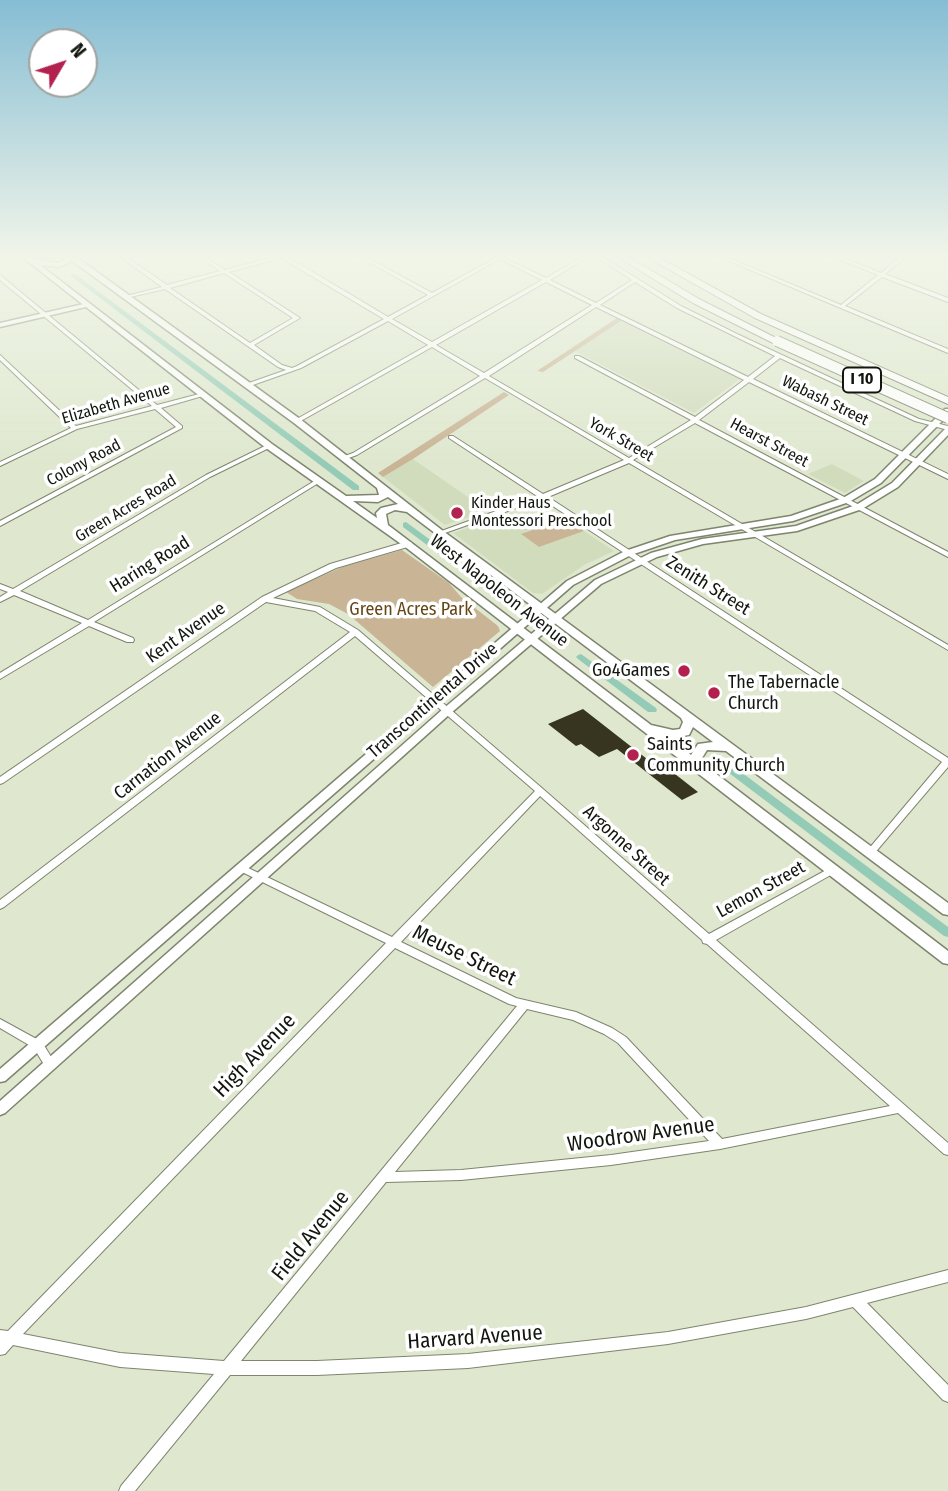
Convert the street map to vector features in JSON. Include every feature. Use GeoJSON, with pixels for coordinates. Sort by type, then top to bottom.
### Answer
{"type":"FeatureCollection","features":[{"type":"Feature","properties":{"kind":"highway","name":"I 10"},"geometry":{"type":"LineString","coordinates":[[745,326],[948,418]]}},
{"type":"Feature","properties":{"kind":"highway","name":"I 10"},"geometry":{"type":"LineString","coordinates":[[778,326],[948,401]]}},
{"type":"Feature","properties":{"kind":"main road","name":"West Napoleon Avenue"},"geometry":{"type":"LineString","coordinates":[[114,326],[269,446],[408,544],[948,959]]}},
{"type":"Feature","properties":{"kind":"main road","name":"West Napoleon Avenue"},"geometry":{"type":"LineString","coordinates":[[167,326],[298,421],[440,533],[948,910]]}},
{"type":"Feature","properties":{"kind":"main road"},"geometry":{"type":"LineString","coordinates":[[341,496],[365,501],[378,499],[384,496],[381,487]]}},
{"type":"Feature","properties":{"kind":"main road"},"geometry":{"type":"LineString","coordinates":[[383,526],[381,513],[384,510],[395,507],[409,509]]}},
{"type":"Feature","properties":{"kind":"main road"},"geometry":{"type":"LineString","coordinates":[[640,722],[662,732],[680,734],[689,729],[686,716]]}},
{"type":"Feature","properties":{"kind":"main road"},"geometry":{"type":"LineString","coordinates":[[701,769],[696,758],[702,747],[711,745],[735,752]]}},
{"type":"Feature","properties":{"kind":"street"},"geometry":{"type":"LineString","coordinates":[[58,326],[157,406]]}},
{"type":"Feature","properties":{"kind":"street"},"geometry":{"type":"LineString","coordinates":[[222,326],[280,366],[293,369]]}},
{"type":"Feature","properties":{"kind":"street"},"geometry":{"type":"LineString","coordinates":[[250,345],[284,326]]}},
{"type":"Feature","properties":{"kind":"street"},"geometry":{"type":"LineString","coordinates":[[248,385],[293,369],[375,326]]}},
{"type":"Feature","properties":{"kind":"street","name":"York Street"},"geometry":{"type":"LineString","coordinates":[[399,326],[948,648]]}},
{"type":"Feature","properties":{"kind":"street"},"geometry":{"type":"LineString","coordinates":[[298,421],[466,326]]}},
{"type":"Feature","properties":{"kind":"street"},"geometry":{"type":"LineString","coordinates":[[344,458],[355,454],[484,376],[563,326]]}},
{"type":"Feature","properties":{"kind":"street","name":"Wabash Street"},"geometry":{"type":"LineString","coordinates":[[637,326],[948,477]]}},
{"type":"Feature","properties":{"kind":"street"},"geometry":{"type":"LineString","coordinates":[[717,326],[917,420],[948,429]]}},
{"type":"Feature","properties":{"kind":"street"},"geometry":{"type":"LineString","coordinates":[[886,326],[948,351]]}},
{"type":"Feature","properties":{"kind":"street"},"geometry":{"type":"LineString","coordinates":[[440,533],[541,497],[628,460],[695,419],[779,356]]}},
{"type":"Feature","properties":{"kind":"street"},"geometry":{"type":"LineString","coordinates":[[0,357],[75,428]]}},
{"type":"Feature","properties":{"kind":"street","name":"Hearst Street"},"geometry":{"type":"LineString","coordinates":[[577,357],[948,555]]}},
{"type":"Feature","properties":{"kind":"street","name":"Elizabeth Avenue"},"geometry":{"type":"LineString","coordinates":[[0,464],[75,428],[203,395]]}},
{"type":"Feature","properties":{"kind":"street","name":"Colony Road"},"geometry":{"type":"LineString","coordinates":[[0,524],[180,427],[157,406]]}},
{"type":"Feature","properties":{"kind":"street","name":"Transcontinental Drive"},"geometry":{"type":"LineString","coordinates":[[0,1077],[570,583],[628,553],[673,538],[802,516],[846,500],[878,481],[948,411]]}},
{"type":"Feature","properties":{"kind":"street","name":"Transcontinental Drive"},"geometry":{"type":"LineString","coordinates":[[0,1109],[447,710],[598,582],[640,561],[702,542],[797,528],[859,508],[895,485],[948,429]]}},
{"type":"Feature","properties":{"kind":"street","name":"Zenith Street"},"geometry":{"type":"LineString","coordinates":[[451,437],[948,761]]}},
{"type":"Feature","properties":{"kind":"street","name":"Green Acres Road"},"geometry":{"type":"LineString","coordinates":[[0,600],[208,476],[269,446]]}},
{"type":"Feature","properties":{"kind":"street","name":"Haring Road"},"geometry":{"type":"LineString","coordinates":[[0,677],[318,481]]}},
{"type":"Feature","properties":{"kind":"street","name":"Kent Avenue"},"geometry":{"type":"LineString","coordinates":[[0,781],[265,599],[334,566],[408,544]]}},
{"type":"Feature","properties":{"kind":"street"},"geometry":{"type":"LineString","coordinates":[[0,586],[130,640]]}},
{"type":"Feature","properties":{"kind":"street","name":"Argonne Street"},"geometry":{"type":"LineString","coordinates":[[265,599],[317,609],[355,632],[948,1150]]}},
{"type":"Feature","properties":{"kind":"street","name":"Carnation Avenue"},"geometry":{"type":"LineString","coordinates":[[0,905],[355,632]]}},
{"type":"Feature","properties":{"kind":"street"},"geometry":{"type":"LineString","coordinates":[[870,853],[948,761]]}},
{"type":"Feature","properties":{"kind":"street","name":"High Avenue"},"geometry":{"type":"LineString","coordinates":[[3,1341],[540,791]]}},
{"type":"Feature","properties":{"kind":"street","name":"Meuse Street"},"geometry":{"type":"LineString","coordinates":[[241,868],[524,1005],[548,1007],[576,1016],[622,1040],[720,1144]]}},
{"type":"Feature","properties":{"kind":"street","name":"Lemon Street"},"geometry":{"type":"LineString","coordinates":[[707,940],[833,870]]}},
{"type":"Feature","properties":{"kind":"street","name":"Field Avenue"},"geometry":{"type":"LineString","coordinates":[[126,1491],[524,1005]]}},
{"type":"Feature","properties":{"kind":"street"},"geometry":{"type":"LineString","coordinates":[[0,1023],[38,1045],[50,1065]]}},
{"type":"Feature","properties":{"kind":"street","name":"Woodrow Avenue"},"geometry":{"type":"LineString","coordinates":[[384,1177],[461,1175],[611,1160],[720,1144],[901,1108]]}},
{"type":"Feature","properties":{"kind":"street","name":"Harvard Avenue"},"geometry":{"type":"LineString","coordinates":[[3,1341],[120,1360],[228,1368],[317,1368],[454,1362],[569,1352],[668,1339],[806,1313],[948,1276]]}},
{"type":"Feature","properties":{"kind":"street"},"geometry":{"type":"LineString","coordinates":[[855,1300],[948,1395]]}},
{"type":"Feature","properties":{"kind":"shaded area"},"geometry":{"type":"Polygon","coordinates":[[[614,326],[630,326],[740,379],[694,413],[575,351],[614,326]]]}},
{"type":"Feature","properties":{"kind":"shaded area"},"geometry":{"type":"Polygon","coordinates":[[[413,459],[488,511],[445,525],[383,477],[413,459]]]}},
{"type":"Feature","properties":{"kind":"shaded area"},"geometry":{"type":"Polygon","coordinates":[[[832,464],[864,481],[845,493],[808,474],[832,464]]]}},
{"type":"Feature","properties":{"kind":"shaded area"},"geometry":{"type":"Polygon","coordinates":[[[512,513],[536,529],[522,535],[539,547],[584,531],[614,551],[584,565],[542,594],[533,593],[453,533],[512,513]]]}},
{"type":"Feature","properties":{"kind":"green space"},"geometry":{"type":"Polygon","coordinates":[[[606,326],[614,326],[543,372],[537,371],[606,326]]]}},
{"type":"Feature","properties":{"kind":"green space"},"geometry":{"type":"Polygon","coordinates":[[[504,392],[509,395],[413,459],[383,477],[378,473],[504,392]]]}},
{"type":"Feature","properties":{"kind":"green space"},"geometry":{"type":"Polygon","coordinates":[[[565,519],[584,531],[539,547],[521,534],[565,519]]]}},
{"type":"Feature","properties":{"kind":"green space","name":"Green Acres Park"},"geometry":{"type":"Polygon","coordinates":[[[402,550],[449,583],[461,597],[498,626],[500,631],[433,687],[348,614],[329,604],[297,599],[286,592],[342,567],[402,550]]]}},
{"type":"Feature","properties":{"kind":"building","name":"Saints Community Church"},"geometry":{"type":"Polygon","coordinates":[[[583,709],[647,759],[652,756],[698,792],[682,800],[617,749],[599,757],[581,744],[576,746],[548,724],[583,709]]]}},
{"type":"Feature","properties":{"kind":"waterway"},"geometry":{"type":"LineString","coordinates":[[140,326],[356,488]]}},
{"type":"Feature","properties":{"kind":"waterway"},"geometry":{"type":"LineString","coordinates":[[406,525],[490,588]]}},
{"type":"Feature","properties":{"kind":"waterway"},"geometry":{"type":"LineString","coordinates":[[581,657],[652,710]]}},
{"type":"Feature","properties":{"kind":"waterway"},"geometry":{"type":"LineString","coordinates":[[733,771],[948,933]]}},
{"type":"Feature","properties":{"kind":"place","name":"Kinder Haus Montessori Preschool"},"geometry":{"type":"Point","coordinates":[457,513]}},
{"type":"Feature","properties":{"kind":"place","name":"Go4Games"},"geometry":{"type":"Point","coordinates":[684,671]}},
{"type":"Feature","properties":{"kind":"place","name":"The Tabernacle Church"},"geometry":{"type":"Point","coordinates":[714,693]}},
{"type":"Feature","properties":{"kind":"place","name":"Saints Community Church"},"geometry":{"type":"Point","coordinates":[633,755]}}]}
